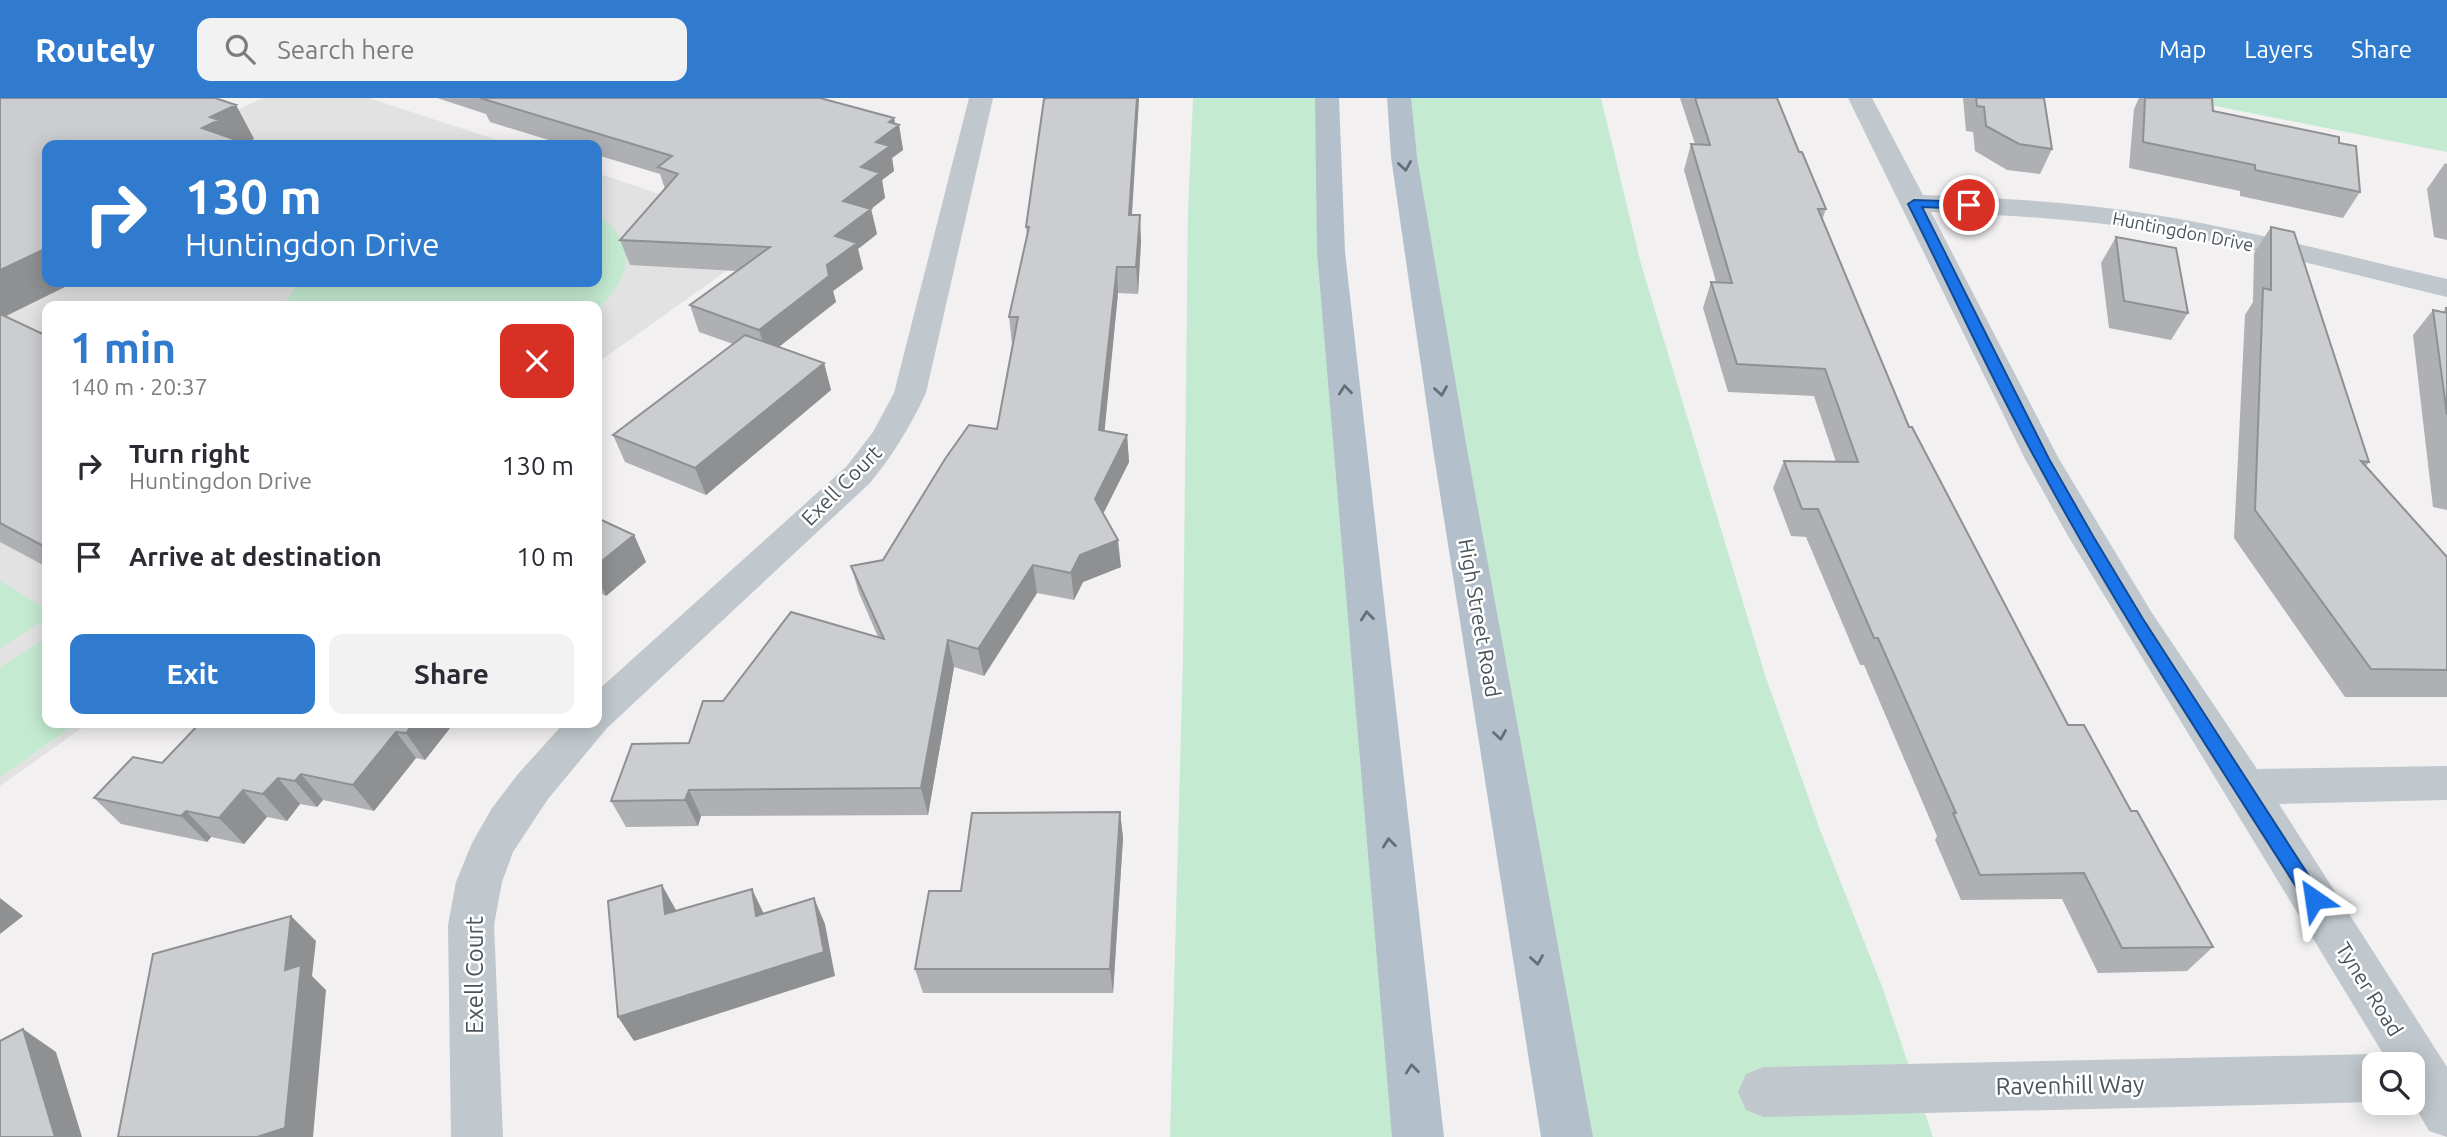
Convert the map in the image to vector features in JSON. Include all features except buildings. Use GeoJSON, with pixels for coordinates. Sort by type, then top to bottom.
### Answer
{"type":"FeatureCollection","features":[{"type":"Feature","properties":{"kind":"main road"},"geometry":{"type":"LineString","coordinates":[[1327,98],[1331,252],[1418,1137]]}},
{"type":"Feature","properties":{"kind":"main road","name":"High Street Road"},"geometry":{"type":"LineString","coordinates":[[1399,98],[1404,157],[1450,449],[1567,1137]]}},
{"type":"Feature","properties":{"kind":"street","name":"Exell Court"},"geometry":{"type":"LineString","coordinates":[[602,710],[858,475],[880,449],[896,424],[910,393],[981,98]]}},
{"type":"Feature","properties":{"kind":"street","name":"Tyner Road"},"geometry":{"type":"LineString","coordinates":[[1860,98],[2042,459],[2138,623],[2245,787],[2428,1089]]}},
{"type":"Feature","properties":{"kind":"street","name":"Huntingdon Drive"},"geometry":{"type":"LineString","coordinates":[[1914,204],[2022,208],[2130,220],[2211,234],[2447,288]]}},
{"type":"Feature","properties":{"kind":"street","name":"Exell Court"},"geometry":{"type":"LineString","coordinates":[[477,1137],[471,925],[475,892],[489,855],[513,816],[585,728]]}},
{"type":"Feature","properties":{"kind":"street"},"geometry":{"type":"LineString","coordinates":[[2245,787],[2447,783]]}},
{"type":"Feature","properties":{"kind":"street","name":"Ravenhill Way"},"geometry":{"type":"LineString","coordinates":[[1764,1092],[2362,1078]]}},
{"type":"Feature","properties":{"kind":"shaded area"},"geometry":{"type":"Polygon","coordinates":[[[263,98],[369,98],[497,140],[171,140],[263,98]]]}},
{"type":"Feature","properties":{"kind":"shaded area"},"geometry":{"type":"Polygon","coordinates":[[[602,175],[778,234],[602,359],[602,301],[42,301],[42,728],[82,728],[0,786],[0,219],[42,275],[42,287],[602,287],[602,175]]]}},
{"type":"Feature","properties":{"kind":"green space"},"geometry":{"type":"Polygon","coordinates":[[[1193,98],[1327,98],[1418,1137],[1170,1137],[1183,656],[1188,210],[1193,98]]]}},
{"type":"Feature","properties":{"kind":"green space"},"geometry":{"type":"Polygon","coordinates":[[[1399,98],[1601,98],[1641,264],[1765,675],[1820,830],[1883,989],[1933,1137],[1567,1137],[1399,98]]]}},
{"type":"Feature","properties":{"kind":"green space"},"geometry":{"type":"Polygon","coordinates":[[[2175,98],[2447,98],[2447,152],[2175,98]]]}},
{"type":"Feature","properties":{"kind":"green space"},"geometry":{"type":"Polygon","coordinates":[[[602,219],[620,237],[625,249],[623,274],[602,305],[602,301],[287,301],[295,287],[602,287],[602,219]]]}},
{"type":"Feature","properties":{"kind":"green space"},"geometry":{"type":"Polygon","coordinates":[[[0,581],[42,606],[42,621],[0,648],[0,581]]]}},
{"type":"Feature","properties":{"kind":"green space"},"geometry":{"type":"Polygon","coordinates":[[[42,640],[42,728],[70,728],[0,777],[0,668],[42,640]]]}},
{"type":"Feature","properties":{"kind":"route"},"geometry":{"type":"LineString","coordinates":[[1969,205],[1914,204],[2042,459],[2086,536],[2138,623],[2314,899]]}}]}
